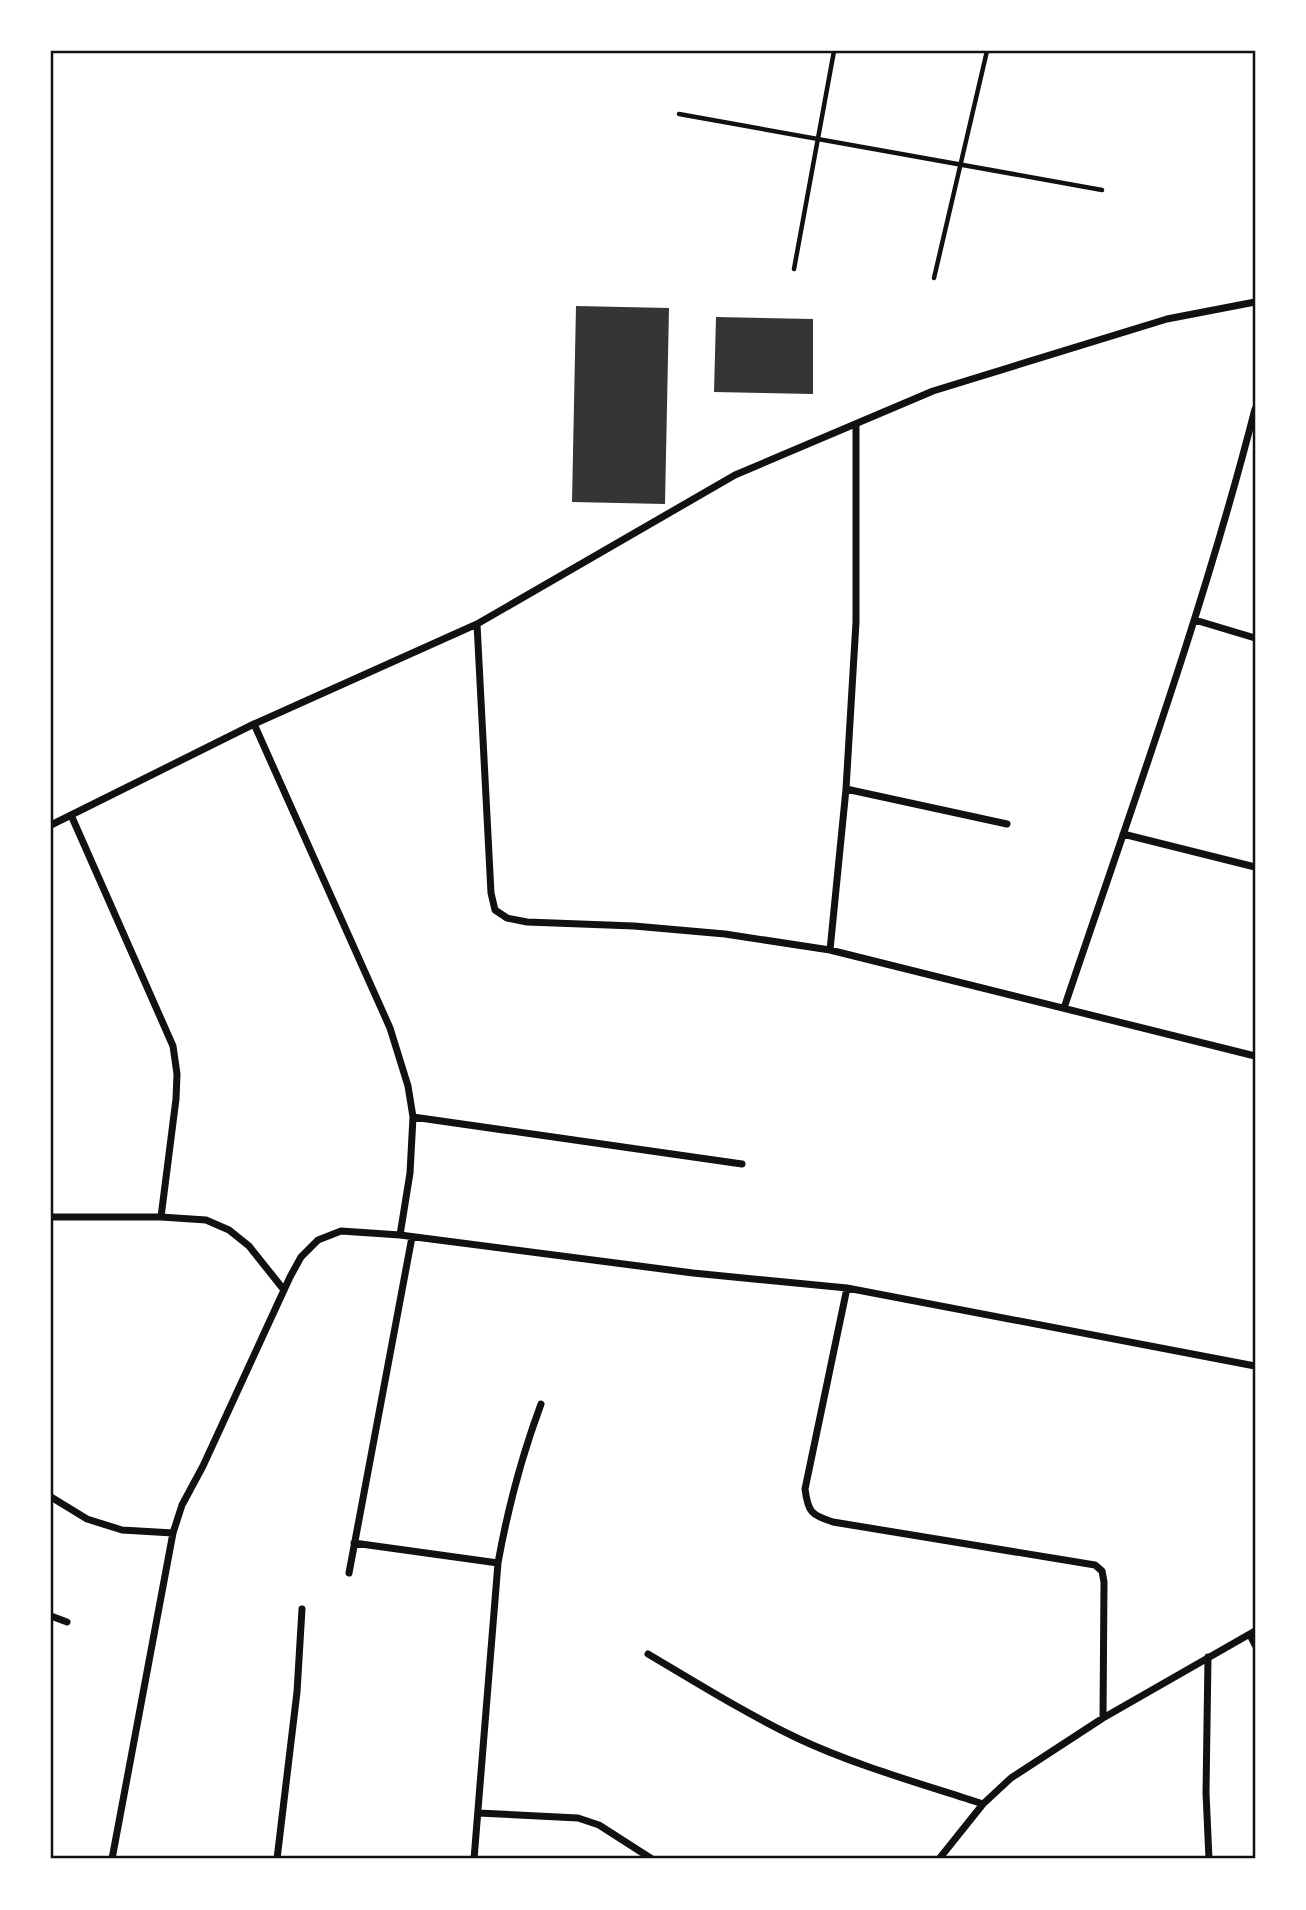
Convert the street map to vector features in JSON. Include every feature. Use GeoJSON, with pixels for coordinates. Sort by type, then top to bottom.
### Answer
{"type":"FeatureCollection","features":[{"type":"Feature","properties":{"kind":"street"},"geometry":{"type":"LineString","coordinates":[[51,825],[254,724],[477,624],[735,475],[933,391],[1167,319],[1255,302]]}},
{"type":"Feature","properties":{"kind":"street"},"geometry":{"type":"LineString","coordinates":[[1064,1008],[1195,620],[1234,491],[1255,409]]}},
{"type":"Feature","properties":{"kind":"street"},"geometry":{"type":"LineString","coordinates":[[830,950],[846,789],[856,622],[856,424]]}},
{"type":"Feature","properties":{"kind":"street"},"geometry":{"type":"LineString","coordinates":[[1195,620],[1255,638]]}},
{"type":"Feature","properties":{"kind":"street"},"geometry":{"type":"LineString","coordinates":[[477,624],[491,893],[495,910],[507,918],[527,922],[634,926],[725,934],[830,950],[1255,1056]]}},
{"type":"Feature","properties":{"kind":"street"},"geometry":{"type":"LineString","coordinates":[[254,724],[390,1028],[408,1086],[413,1117],[410,1173],[400,1236]]}},
{"type":"Feature","properties":{"kind":"street"},"geometry":{"type":"LineString","coordinates":[[846,789],[1007,824]]}},
{"type":"Feature","properties":{"kind":"street"},"geometry":{"type":"LineString","coordinates":[[71,815],[173,1046],[177,1074],[176,1099],[161,1217]]}},
{"type":"Feature","properties":{"kind":"street"},"geometry":{"type":"LineString","coordinates":[[1123,834],[1255,867]]}},
{"type":"Feature","properties":{"kind":"street"},"geometry":{"type":"LineString","coordinates":[[413,1117],[742,1164]]}},
{"type":"Feature","properties":{"kind":"street"},"geometry":{"type":"LineString","coordinates":[[51,1217],[161,1217],[206,1220],[229,1230],[249,1246],[284,1290]]}},
{"type":"Feature","properties":{"kind":"street"},"geometry":{"type":"LineString","coordinates":[[112,1859],[173,1533],[182,1505],[203,1466],[284,1290],[301,1257],[318,1240],[341,1231],[412,1237],[693,1273],[846,1288],[1255,1366]]}},
{"type":"Feature","properties":{"kind":"street"},"geometry":{"type":"LineString","coordinates":[[349,1573],[412,1237]]}},
{"type":"Feature","properties":{"kind":"street"},"geometry":{"type":"LineString","coordinates":[[846,1288],[805,1489],[807,1504],[816,1517],[833,1522],[1095,1565],[1102,1570],[1103,1718]]}},
{"type":"Feature","properties":{"kind":"street"},"geometry":{"type":"LineString","coordinates":[[474,1859],[498,1563],[506,1517],[519,1468],[541,1404]]}},
{"type":"Feature","properties":{"kind":"street"},"geometry":{"type":"LineString","coordinates":[[51,1497],[87,1519],[122,1530],[173,1533]]}},
{"type":"Feature","properties":{"kind":"street"},"geometry":{"type":"LineString","coordinates":[[355,1542],[498,1563]]}},
{"type":"Feature","properties":{"kind":"street"},"geometry":{"type":"LineString","coordinates":[[277,1859],[297,1692],[302,1609]]}},
{"type":"Feature","properties":{"kind":"street"},"geometry":{"type":"LineString","coordinates":[[51,1616],[67,1622]]}},
{"type":"Feature","properties":{"kind":"street"},"geometry":{"type":"LineString","coordinates":[[939,1859],[983,1804],[1011,1779],[1103,1718],[1253,1633],[1255,1645]]}},
{"type":"Feature","properties":{"kind":"street"},"geometry":{"type":"LineString","coordinates":[[648,1654],[743,1710],[799,1739],[983,1804]]}},
{"type":"Feature","properties":{"kind":"street"},"geometry":{"type":"LineString","coordinates":[[1208,1657],[1206,1793],[1209,1859]]}},
{"type":"Feature","properties":{"kind":"street"},"geometry":{"type":"LineString","coordinates":[[478,1814],[578,1818],[599,1825],[652,1859]]}},
{"type":"Feature","properties":{"kind":"path"},"geometry":{"type":"LineString","coordinates":[[794,269],[834,51]]}},
{"type":"Feature","properties":{"kind":"path"},"geometry":{"type":"LineString","coordinates":[[934,278],[987,51]]}},
{"type":"Feature","properties":{"kind":"path"},"geometry":{"type":"LineString","coordinates":[[679,114],[1102,190]]}},
{"type":"Feature","properties":{"kind":"building"},"geometry":{"type":"Polygon","coordinates":[[[576,306],[669,308],[665,504],[572,502],[576,306]]]}},
{"type":"Feature","properties":{"kind":"building"},"geometry":{"type":"Polygon","coordinates":[[[716,317],[813,319],[813,394],[714,392],[716,317]]]}}]}
